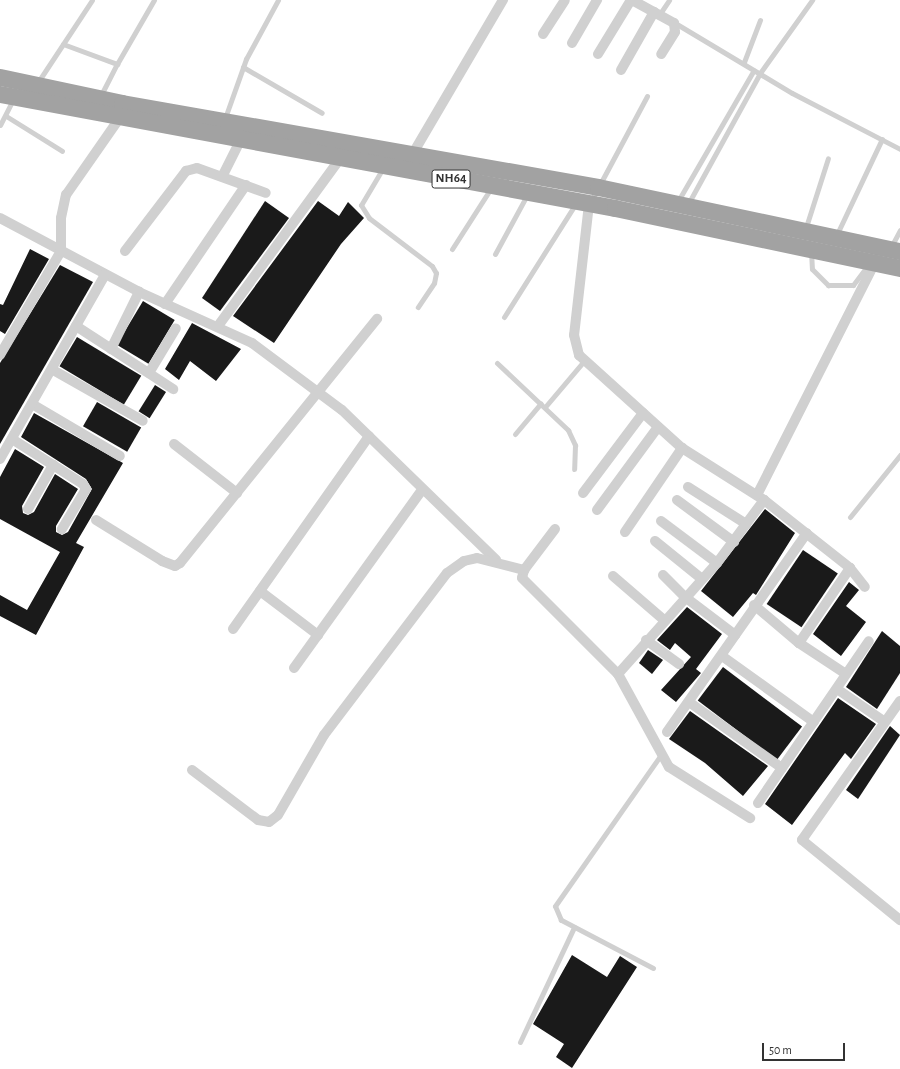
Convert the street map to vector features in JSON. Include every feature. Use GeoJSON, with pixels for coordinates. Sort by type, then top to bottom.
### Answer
{"type":"FeatureCollection","features":[{"type":"Feature","properties":{"kind":"highway","name":"NH64"},"geometry":{"type":"LineString","coordinates":[[0,78],[99,98],[592,187],[835,238],[883,254],[900,268]]}},
{"type":"Feature","properties":{"kind":"highway","name":"NH64"},"geometry":{"type":"LineString","coordinates":[[7,96],[119,119],[220,136],[583,203],[811,250],[883,254]]}},
{"type":"Feature","properties":{"kind":"street"},"geometry":{"type":"LineString","coordinates":[[412,155],[503,0]]}},
{"type":"Feature","properties":{"kind":"street"},"geometry":{"type":"LineString","coordinates":[[544,34],[565,0]]}},
{"type":"Feature","properties":{"kind":"street"},"geometry":{"type":"LineString","coordinates":[[572,43],[598,0]]}},
{"type":"Feature","properties":{"kind":"street"},"geometry":{"type":"LineString","coordinates":[[598,54],[632,0],[674,23],[674,32],[661,54]]}},
{"type":"Feature","properties":{"kind":"street"},"geometry":{"type":"LineString","coordinates":[[621,70],[657,13]]}},
{"type":"Feature","properties":{"kind":"street"},"geometry":{"type":"LineString","coordinates":[[0,355],[61,251],[61,218],[66,196],[119,119]]}},
{"type":"Feature","properties":{"kind":"street"},"geometry":{"type":"LineString","coordinates":[[223,175],[241,140]]}},
{"type":"Feature","properties":{"kind":"street"},"geometry":{"type":"LineString","coordinates":[[218,326],[340,159]]}},
{"type":"Feature","properties":{"kind":"street"},"geometry":{"type":"LineString","coordinates":[[125,252],[180,174],[197,168],[223,175],[266,193]]}},
{"type":"Feature","properties":{"kind":"street"},"geometry":{"type":"LineString","coordinates":[[165,304],[246,185]]}},
{"type":"Feature","properties":{"kind":"street"},"geometry":{"type":"LineString","coordinates":[[583,203],[574,335],[576,346],[584,361],[682,448],[761,497],[850,568],[865,587]]}},
{"type":"Feature","properties":{"kind":"street"},"geometry":{"type":"LineString","coordinates":[[0,218],[139,292],[218,326],[252,343],[320,390],[369,436],[422,491],[496,560]]}},
{"type":"Feature","properties":{"kind":"street"},"geometry":{"type":"LineString","coordinates":[[618,674],[646,640],[717,563],[746,524],[883,254]]}},
{"type":"Feature","properties":{"kind":"street"},"geometry":{"type":"LineString","coordinates":[[0,459],[53,370],[105,275]]}},
{"type":"Feature","properties":{"kind":"street"},"geometry":{"type":"LineString","coordinates":[[111,349],[139,292]]}},
{"type":"Feature","properties":{"kind":"street"},"geometry":{"type":"LineString","coordinates":[[96,520],[175,566],[237,493],[377,319]]}},
{"type":"Feature","properties":{"kind":"street"},"geometry":{"type":"LineString","coordinates":[[76,326],[173,389]]}},
{"type":"Feature","properties":{"kind":"street"},"geometry":{"type":"LineString","coordinates":[[149,373],[176,328]]}},
{"type":"Feature","properties":{"kind":"street"},"geometry":{"type":"LineString","coordinates":[[53,370],[143,421]]}},
{"type":"Feature","properties":{"kind":"street"},"geometry":{"type":"LineString","coordinates":[[32,404],[120,456]]}},
{"type":"Feature","properties":{"kind":"street"},"geometry":{"type":"LineString","coordinates":[[583,493],[643,413]]}},
{"type":"Feature","properties":{"kind":"street"},"geometry":{"type":"LineString","coordinates":[[597,510],[658,427]]}},
{"type":"Feature","properties":{"kind":"street"},"geometry":{"type":"LineString","coordinates":[[233,629],[369,436]]}},
{"type":"Feature","properties":{"kind":"street"},"geometry":{"type":"LineString","coordinates":[[12,439],[53,465],[86,489],[62,529]]}},
{"type":"Feature","properties":{"kind":"street"},"geometry":{"type":"LineString","coordinates":[[174,444],[237,493]]}},
{"type":"Feature","properties":{"kind":"street"},"geometry":{"type":"LineString","coordinates":[[625,532],[682,448]]}},
{"type":"Feature","properties":{"kind":"street"},"geometry":{"type":"LineString","coordinates":[[28,509],[53,465]]}},
{"type":"Feature","properties":{"kind":"street"},"geometry":{"type":"LineString","coordinates":[[688,487],[746,524]]}},
{"type":"Feature","properties":{"kind":"street"},"geometry":{"type":"LineString","coordinates":[[294,668],[422,491]]}},
{"type":"Feature","properties":{"kind":"street"},"geometry":{"type":"LineString","coordinates":[[677,500],[734,542]]}},
{"type":"Feature","properties":{"kind":"street"},"geometry":{"type":"LineString","coordinates":[[661,521],[717,563]]}},
{"type":"Feature","properties":{"kind":"street"},"geometry":{"type":"LineString","coordinates":[[555,529],[524,570],[522,578],[527,585],[618,674],[660,756],[673,770],[750,818]]}},
{"type":"Feature","properties":{"kind":"street"},"geometry":{"type":"LineString","coordinates":[[667,732],[722,656],[754,605],[808,533]]}},
{"type":"Feature","properties":{"kind":"street"},"geometry":{"type":"LineString","coordinates":[[655,541],[702,579]]}},
{"type":"Feature","properties":{"kind":"street"},"geometry":{"type":"LineString","coordinates":[[192,770],[258,820],[270,822],[278,815],[324,736],[447,573],[477,558],[496,560],[524,570]]}},
{"type":"Feature","properties":{"kind":"street"},"geometry":{"type":"LineString","coordinates":[[799,643],[850,568]]}},
{"type":"Feature","properties":{"kind":"street"},"geometry":{"type":"LineString","coordinates":[[663,575],[685,597],[735,635]]}},
{"type":"Feature","properties":{"kind":"street"},"geometry":{"type":"LineString","coordinates":[[613,576],[664,620]]}},
{"type":"Feature","properties":{"kind":"street"},"geometry":{"type":"LineString","coordinates":[[260,591],[318,635]]}},
{"type":"Feature","properties":{"kind":"street"},"geometry":{"type":"LineString","coordinates":[[754,605],[799,643],[846,674]]}},
{"type":"Feature","properties":{"kind":"street"},"geometry":{"type":"LineString","coordinates":[[646,640],[679,664]]}},
{"type":"Feature","properties":{"kind":"street"},"geometry":{"type":"LineString","coordinates":[[758,803],[869,641]]}},
{"type":"Feature","properties":{"kind":"street"},"geometry":{"type":"LineString","coordinates":[[722,656],[814,722]]}},
{"type":"Feature","properties":{"kind":"street"},"geometry":{"type":"LineString","coordinates":[[837,689],[885,722]]}},
{"type":"Feature","properties":{"kind":"street"},"geometry":{"type":"LineString","coordinates":[[689,702],[782,768]]}},
{"type":"Feature","properties":{"kind":"street"},"geometry":{"type":"LineString","coordinates":[[898,707],[885,722],[802,840],[899,915]]}},
{"type":"Feature","properties":{"kind":"lane"},"geometry":{"type":"LineString","coordinates":[[36,85],[92,0]]}},
{"type":"Feature","properties":{"kind":"lane"},"geometry":{"type":"LineString","coordinates":[[99,98],[154,0]]}},
{"type":"Feature","properties":{"kind":"lane"},"geometry":{"type":"LineString","coordinates":[[220,136],[224,120],[243,67],[278,0]]}},
{"type":"Feature","properties":{"kind":"lane"},"geometry":{"type":"LineString","coordinates":[[657,13],[669,0]]}},
{"type":"Feature","properties":{"kind":"lane"},"geometry":{"type":"LineString","coordinates":[[681,206],[760,74],[812,0]]}},
{"type":"Feature","properties":{"kind":"lane"},"geometry":{"type":"LineString","coordinates":[[744,62],[760,20]]}},
{"type":"Feature","properties":{"kind":"lane"},"geometry":{"type":"LineString","coordinates":[[674,23],[744,62],[760,74],[900,149]]}},
{"type":"Feature","properties":{"kind":"lane"},"geometry":{"type":"LineString","coordinates":[[63,44],[117,64]]}},
{"type":"Feature","properties":{"kind":"lane"},"geometry":{"type":"LineString","coordinates":[[243,67],[322,113]]}},
{"type":"Feature","properties":{"kind":"lane"},"geometry":{"type":"LineString","coordinates":[[681,206],[754,70]]}},
{"type":"Feature","properties":{"kind":"lane"},"geometry":{"type":"LineString","coordinates":[[0,125],[6,116],[7,96]]}},
{"type":"Feature","properties":{"kind":"lane"},"geometry":{"type":"LineString","coordinates":[[504,317],[583,203],[647,96]]}},
{"type":"Feature","properties":{"kind":"lane"},"geometry":{"type":"LineString","coordinates":[[6,116],[62,151]]}},
{"type":"Feature","properties":{"kind":"lane"},"geometry":{"type":"LineString","coordinates":[[835,238],[882,139]]}},
{"type":"Feature","properties":{"kind":"lane"},"geometry":{"type":"LineString","coordinates":[[804,232],[828,158]]}},
{"type":"Feature","properties":{"kind":"lane"},"geometry":{"type":"LineString","coordinates":[[384,167],[361,206],[369,218],[432,266],[436,273],[434,283],[418,307]]}},
{"type":"Feature","properties":{"kind":"lane"},"geometry":{"type":"LineString","coordinates":[[452,249],[492,186]]}},
{"type":"Feature","properties":{"kind":"lane"},"geometry":{"type":"LineString","coordinates":[[583,203],[592,187]]}},
{"type":"Feature","properties":{"kind":"lane"},"geometry":{"type":"LineString","coordinates":[[495,254],[529,193]]}},
{"type":"Feature","properties":{"kind":"lane"},"geometry":{"type":"LineString","coordinates":[[811,250],[812,269],[828,285],[853,285],[883,254],[900,230]]}},
{"type":"Feature","properties":{"kind":"lane"},"geometry":{"type":"LineString","coordinates":[[545,407],[584,361]]}},
{"type":"Feature","properties":{"kind":"lane"},"geometry":{"type":"LineString","coordinates":[[497,363],[541,403],[574,438],[574,469]]}},
{"type":"Feature","properties":{"kind":"lane"},"geometry":{"type":"LineString","coordinates":[[515,434],[541,403]]}},
{"type":"Feature","properties":{"kind":"lane"},"geometry":{"type":"LineString","coordinates":[[850,517],[900,455]]}},
{"type":"Feature","properties":{"kind":"lane"},"geometry":{"type":"LineString","coordinates":[[653,968],[561,920],[555,906],[660,756]]}},
{"type":"Feature","properties":{"kind":"lane"},"geometry":{"type":"LineString","coordinates":[[520,1042],[574,927]]}},
{"type":"Feature","properties":{"kind":"building"},"geometry":{"type":"Polygon","coordinates":[[[265,201],[289,218],[220,311],[202,298],[265,201]]]}},
{"type":"Feature","properties":{"kind":"building"},"geometry":{"type":"Polygon","coordinates":[[[318,201],[339,216],[348,202],[364,218],[341,244],[274,343],[233,316],[318,201]]]}},
{"type":"Feature","properties":{"kind":"building"},"geometry":{"type":"Polygon","coordinates":[[[30,249],[49,259],[5,334],[0,331],[0,304],[3,305],[30,249]]]}},
{"type":"Feature","properties":{"kind":"building"},"geometry":{"type":"Polygon","coordinates":[[[60,265],[93,282],[0,444],[0,363],[60,265]]]}},
{"type":"Feature","properties":{"kind":"building"},"geometry":{"type":"Polygon","coordinates":[[[143,301],[175,320],[148,364],[117,345],[143,301]]]}},
{"type":"Feature","properties":{"kind":"building"},"geometry":{"type":"Polygon","coordinates":[[[192,323],[241,349],[216,381],[190,361],[179,380],[165,369],[192,323]]]}},
{"type":"Feature","properties":{"kind":"building"},"geometry":{"type":"Polygon","coordinates":[[[77,337],[141,376],[124,405],[59,366],[77,337]]]}},
{"type":"Feature","properties":{"kind":"building"},"geometry":{"type":"Polygon","coordinates":[[[155,385],[166,392],[150,418],[139,411],[155,385]]]}},
{"type":"Feature","properties":{"kind":"building"},"geometry":{"type":"Polygon","coordinates":[[[97,402],[141,428],[127,452],[83,426],[97,402]]]}},
{"type":"Feature","properties":{"kind":"building"},"geometry":{"type":"Polygon","coordinates":[[[34,413],[123,463],[76,543],[84,547],[36,635],[0,616],[0,595],[27,610],[60,552],[0,519],[0,477],[15,449],[44,467],[22,506],[23,513],[28,515],[34,512],[55,474],[78,489],[56,526],[56,532],[62,535],[68,532],[92,489],[86,479],[21,437],[34,413]]]}},
{"type":"Feature","properties":{"kind":"building"},"geometry":{"type":"Polygon","coordinates":[[[765,509],[795,533],[756,595],[753,593],[733,617],[701,591],[765,509]]]}},
{"type":"Feature","properties":{"kind":"building"},"geometry":{"type":"Polygon","coordinates":[[[803,550],[838,573],[801,627],[767,604],[803,550]]]}},
{"type":"Feature","properties":{"kind":"building"},"geometry":{"type":"Polygon","coordinates":[[[849,582],[859,590],[846,606],[866,622],[841,656],[813,634],[849,582]]]}},
{"type":"Feature","properties":{"kind":"building"},"geometry":{"type":"Polygon","coordinates":[[[687,607],[722,634],[696,669],[701,673],[676,702],[661,690],[691,657],[675,643],[670,650],[657,640],[687,607]]]}},
{"type":"Feature","properties":{"kind":"building"},"geometry":{"type":"Polygon","coordinates":[[[882,631],[900,646],[900,673],[877,709],[846,687],[882,631]]]}},
{"type":"Feature","properties":{"kind":"building"},"geometry":{"type":"Polygon","coordinates":[[[648,650],[663,660],[652,674],[639,663],[648,650]]]}},
{"type":"Feature","properties":{"kind":"building"},"geometry":{"type":"Polygon","coordinates":[[[723,667],[802,727],[777,760],[698,701],[723,667]]]}},
{"type":"Feature","properties":{"kind":"building"},"geometry":{"type":"Polygon","coordinates":[[[838,698],[876,724],[851,759],[845,753],[792,825],[765,804],[838,698]]]}},
{"type":"Feature","properties":{"kind":"building"},"geometry":{"type":"Polygon","coordinates":[[[690,711],[768,766],[743,796],[705,763],[669,739],[690,711]]]}},
{"type":"Feature","properties":{"kind":"building"},"geometry":{"type":"Polygon","coordinates":[[[890,726],[900,735],[858,799],[846,790],[890,726]]]}},
{"type":"Feature","properties":{"kind":"building"},"geometry":{"type":"Polygon","coordinates":[[[572,955],[607,977],[620,956],[637,967],[572,1068],[556,1057],[564,1044],[533,1024],[572,955]]]}}]}
